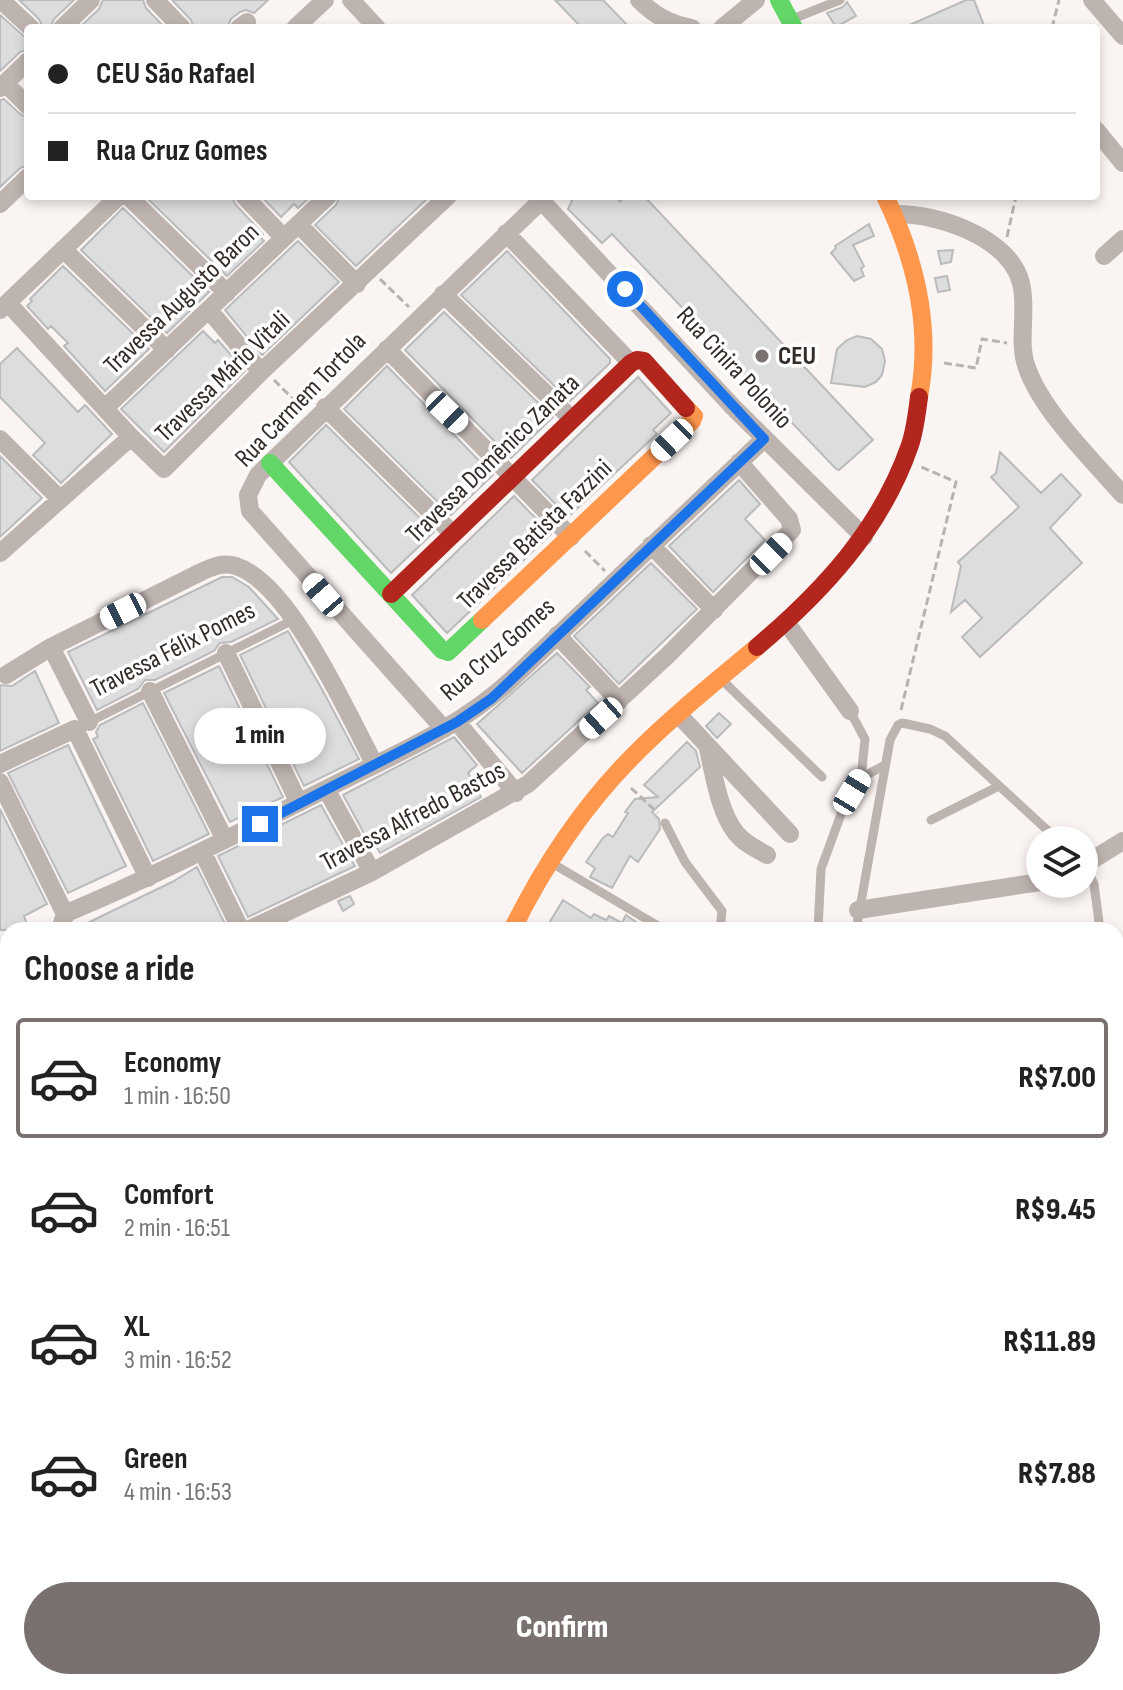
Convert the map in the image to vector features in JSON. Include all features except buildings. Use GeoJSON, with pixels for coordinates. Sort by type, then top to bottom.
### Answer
{"type":"FeatureCollection","features":[{"type":"Feature","properties":{"kind":"main road"},"geometry":{"type":"LineString","coordinates":[[516,922],[550,862],[583,813],[679,715],[786,622],[837,572],[890,499],[907,461],[921,406],[924,359],[919,294],[909,251],[887,200]]}},
{"type":"Feature","properties":{"kind":"main road","name":"Travessa Batista Fazzini"},"geometry":{"type":"LineString","coordinates":[[391,594],[445,651],[452,650],[571,537],[694,417],[644,361],[631,363]]}},
{"type":"Feature","properties":{"kind":"main road","name":"Travessa Domênico Zanata"},"geometry":{"type":"LineString","coordinates":[[391,594],[631,363]]}},
{"type":"Feature","properties":{"kind":"main road"},"geometry":{"type":"LineString","coordinates":[[270,463],[391,594]]}},
{"type":"Feature","properties":{"kind":"street"},"geometry":{"type":"LineString","coordinates":[[1,0],[27,24]]}},
{"type":"Feature","properties":{"kind":"street"},"geometry":{"type":"LineString","coordinates":[[67,24],[91,0]]}},
{"type":"Feature","properties":{"kind":"street"},"geometry":{"type":"LineString","coordinates":[[155,0],[178,24]]}},
{"type":"Feature","properties":{"kind":"street"},"geometry":{"type":"LineString","coordinates":[[307,24],[325,0]]}},
{"type":"Feature","properties":{"kind":"street"},"geometry":{"type":"LineString","coordinates":[[351,0],[373,24]]}},
{"type":"Feature","properties":{"kind":"street"},"geometry":{"type":"LineString","coordinates":[[639,0],[659,17],[680,24]]}},
{"type":"Feature","properties":{"kind":"street"},"geometry":{"type":"LineString","coordinates":[[727,24],[756,0]]}},
{"type":"Feature","properties":{"kind":"street"},"geometry":{"type":"LineString","coordinates":[[1092,0],[1123,36]]}},
{"type":"Feature","properties":{"kind":"street"},"geometry":{"type":"LineString","coordinates":[[24,65],[2,85],[24,103]]}},
{"type":"Feature","properties":{"kind":"street"},"geometry":{"type":"LineString","coordinates":[[1100,135],[1123,163]]}},
{"type":"Feature","properties":{"kind":"street"},"geometry":{"type":"LineString","coordinates":[[0,204],[24,181]]}},
{"type":"Feature","properties":{"kind":"street"},"geometry":{"type":"LineString","coordinates":[[4,306],[115,200]]}},
{"type":"Feature","properties":{"kind":"street"},"geometry":{"type":"LineString","coordinates":[[132,200],[227,293]]}},
{"type":"Feature","properties":{"kind":"street"},"geometry":{"type":"LineString","coordinates":[[248,200],[284,238]]}},
{"type":"Feature","properties":{"kind":"street","name":"Travessa Augusto Baron"},"geometry":{"type":"LineString","coordinates":[[106,407],[324,200]]}},
{"type":"Feature","properties":{"kind":"street","name":"Travessa Mário Vitali"},"geometry":{"type":"LineString","coordinates":[[4,306],[106,407],[161,467],[167,468],[261,372],[372,271],[444,200]]}},
{"type":"Feature","properties":{"kind":"street","name":"Rua Carmem Tortola"},"geometry":{"type":"LineString","coordinates":[[516,793],[250,511],[248,495],[258,475],[319,413],[539,200]]}},
{"type":"Feature","properties":{"kind":"street","name":"Rua Cinira Polonio"},"geometry":{"type":"LineString","coordinates":[[543,200],[764,439],[864,537]]}},
{"type":"Feature","properties":{"kind":"street"},"geometry":{"type":"LineString","coordinates":[[894,214],[927,215],[948,222],[988,242],[1009,258],[1021,284],[1026,367],[1076,443],[1123,495]]}},
{"type":"Feature","properties":{"kind":"street"},"geometry":{"type":"LineString","coordinates":[[299,225],[357,284]]}},
{"type":"Feature","properties":{"kind":"street"},"geometry":{"type":"LineString","coordinates":[[506,233],[631,363]]}},
{"type":"Feature","properties":{"kind":"street"},"geometry":{"type":"LineString","coordinates":[[1104,256],[1123,239]]}},
{"type":"Feature","properties":{"kind":"street"},"geometry":{"type":"LineString","coordinates":[[63,249],[167,350]]}},
{"type":"Feature","properties":{"kind":"street"},"geometry":{"type":"LineString","coordinates":[[443,294],[572,419]]}},
{"type":"Feature","properties":{"kind":"street"},"geometry":{"type":"LineString","coordinates":[[209,310],[261,372]]}},
{"type":"Feature","properties":{"kind":"street"},"geometry":{"type":"LineString","coordinates":[[387,349],[571,537]]}},
{"type":"Feature","properties":{"kind":"street"},"geometry":{"type":"LineString","coordinates":[[319,413],[453,534]]}},
{"type":"Feature","properties":{"kind":"street"},"geometry":{"type":"LineString","coordinates":[[0,553],[131,437]]}},
{"type":"Feature","properties":{"kind":"street"},"geometry":{"type":"LineString","coordinates":[[0,439],[60,499]]}},
{"type":"Feature","properties":{"kind":"street","name":"Rua Cruz Gomes"},"geometry":{"type":"LineString","coordinates":[[62,922],[375,765],[491,699],[764,439]]}},
{"type":"Feature","properties":{"kind":"street","name":"Travessa Alfredo Bastos"},"geometry":{"type":"LineString","coordinates":[[265,922],[372,872],[516,793],[714,610],[789,535],[792,527],[789,519],[739,462]]}},
{"type":"Feature","properties":{"kind":"street"},"geometry":{"type":"LineString","coordinates":[[651,545],[714,610]]}},
{"type":"Feature","properties":{"kind":"street"},"geometry":{"type":"LineString","coordinates":[[6,675],[51,647],[221,564],[237,566],[255,578],[293,620]]}},
{"type":"Feature","properties":{"kind":"street","name":"Travessa Félix Pomes"},"geometry":{"type":"LineString","coordinates":[[293,620],[305,636],[375,765]]}},
{"type":"Feature","properties":{"kind":"street"},"geometry":{"type":"LineString","coordinates":[[786,622],[850,711]]}},
{"type":"Feature","properties":{"kind":"street"},"geometry":{"type":"LineString","coordinates":[[557,635],[619,701]]}},
{"type":"Feature","properties":{"kind":"street"},"geometry":{"type":"LineString","coordinates":[[0,764],[82,725],[51,647]]}},
{"type":"Feature","properties":{"kind":"street"},"geometry":{"type":"LineString","coordinates":[[226,653],[299,803]]}},
{"type":"Feature","properties":{"kind":"street"},"geometry":{"type":"LineString","coordinates":[[150,691],[225,840]]}},
{"type":"Feature","properties":{"kind":"street"},"geometry":{"type":"LineString","coordinates":[[679,715],[790,834]]}},
{"type":"Feature","properties":{"kind":"street","name":"Travessa Félix Pomes"},"geometry":{"type":"LineString","coordinates":[[82,725],[148,878]]}},
{"type":"Feature","properties":{"kind":"street"},"geometry":{"type":"LineString","coordinates":[[708,749],[731,826],[747,844],[767,855]]}},
{"type":"Feature","properties":{"kind":"street"},"geometry":{"type":"LineString","coordinates":[[0,782],[62,922]]}},
{"type":"Feature","properties":{"kind":"street"},"geometry":{"type":"LineString","coordinates":[[326,789],[372,872]]}},
{"type":"Feature","properties":{"kind":"street"},"geometry":{"type":"LineString","coordinates":[[1098,856],[1123,841]]}},
{"type":"Feature","properties":{"kind":"street"},"geometry":{"type":"LineString","coordinates":[[202,851],[237,922]]}},
{"type":"Feature","properties":{"kind":"street"},"geometry":{"type":"LineString","coordinates":[[858,910],[1026,884]]}},
{"type":"Feature","properties":{"kind":"lane"},"geometry":{"type":"LineString","coordinates":[[787,10],[840,0]]}},
{"type":"Feature","properties":{"kind":"lane","name":"Travessa Félix Pomes"},"geometry":{"type":"LineString","coordinates":[[82,725],[293,620]]}},
{"type":"Feature","properties":{"kind":"lane"},"geometry":{"type":"LineString","coordinates":[[721,679],[822,777]]}},
{"type":"Feature","properties":{"kind":"lane"},"geometry":{"type":"LineString","coordinates":[[818,922],[821,869],[844,806],[861,778],[865,739],[850,711]]}},
{"type":"Feature","properties":{"kind":"lane"},"geometry":{"type":"LineString","coordinates":[[857,922],[885,765],[892,735],[898,725],[906,723],[945,736],[1043,826]]}},
{"type":"Feature","properties":{"kind":"lane"},"geometry":{"type":"LineString","coordinates":[[861,778],[885,765]]}},
{"type":"Feature","properties":{"kind":"lane"},"geometry":{"type":"LineString","coordinates":[[931,820],[999,786]]}},
{"type":"Feature","properties":{"kind":"lane"},"geometry":{"type":"LineString","coordinates":[[665,823],[685,862],[722,911],[721,922]]}},
{"type":"Feature","properties":{"kind":"lane"},"geometry":{"type":"LineString","coordinates":[[550,862],[651,922]]}},
{"type":"Feature","properties":{"kind":"lane"},"geometry":{"type":"LineString","coordinates":[[1096,898],[1099,922]]}},
{"type":"Feature","properties":{"kind":"path"},"geometry":{"type":"LineString","coordinates":[[1053,24],[1059,0]]}},
{"type":"Feature","properties":{"kind":"path"},"geometry":{"type":"LineString","coordinates":[[1009,258],[1016,200]]}},
{"type":"Feature","properties":{"kind":"path"},"geometry":{"type":"LineString","coordinates":[[372,271],[420,318]]}},
{"type":"Feature","properties":{"kind":"path"},"geometry":{"type":"LineString","coordinates":[[924,359],[976,368],[982,339],[1023,346]]}},
{"type":"Feature","properties":{"kind":"path"},"geometry":{"type":"LineString","coordinates":[[261,372],[319,413]]}},
{"type":"Feature","properties":{"kind":"path"},"geometry":{"type":"LineString","coordinates":[[898,725],[956,482],[907,461]]}},
{"type":"Feature","properties":{"kind":"path"},"geometry":{"type":"LineString","coordinates":[[571,537],[614,580]]}},
{"type":"Feature","properties":{"kind":"path"},"geometry":{"type":"LineString","coordinates":[[616,776],[656,810],[665,823]]}},
{"type":"Feature","properties":{"kind":"traffic: fast"},"geometry":{"type":"LineString","coordinates":[[779,0],[792,24]]}},
{"type":"Feature","properties":{"kind":"traffic: fast"},"geometry":{"type":"LineString","coordinates":[[270,463],[442,650],[448,652],[482,620]]}},
{"type":"Feature","properties":{"kind":"traffic: slow"},"geometry":{"type":"LineString","coordinates":[[887,200],[905,244],[918,294],[923,345],[919,397]]}},
{"type":"Feature","properties":{"kind":"traffic: slow"},"geometry":{"type":"LineString","coordinates":[[482,620],[692,421],[694,416],[686,408]]}},
{"type":"Feature","properties":{"kind":"traffic: slow"},"geometry":{"type":"LineString","coordinates":[[516,922],[565,839],[613,777],[692,701],[757,647]]}},
{"type":"Feature","properties":{"kind":"traffic: jam"},"geometry":{"type":"LineString","coordinates":[[391,594],[631,363],[644,361],[686,408]]}},
{"type":"Feature","properties":{"kind":"traffic: jam"},"geometry":{"type":"LineString","coordinates":[[757,647],[827,581],[866,531],[898,476],[915,427],[919,397]]}},
{"type":"Feature","properties":{"kind":"place","name":"CEU"},"geometry":{"type":"Point","coordinates":[762,356]}},
{"type":"Feature","properties":{"kind":"route"},"geometry":{"type":"LineString","coordinates":[[260,824],[403,752],[491,699],[764,439],[625,289]]}}]}
